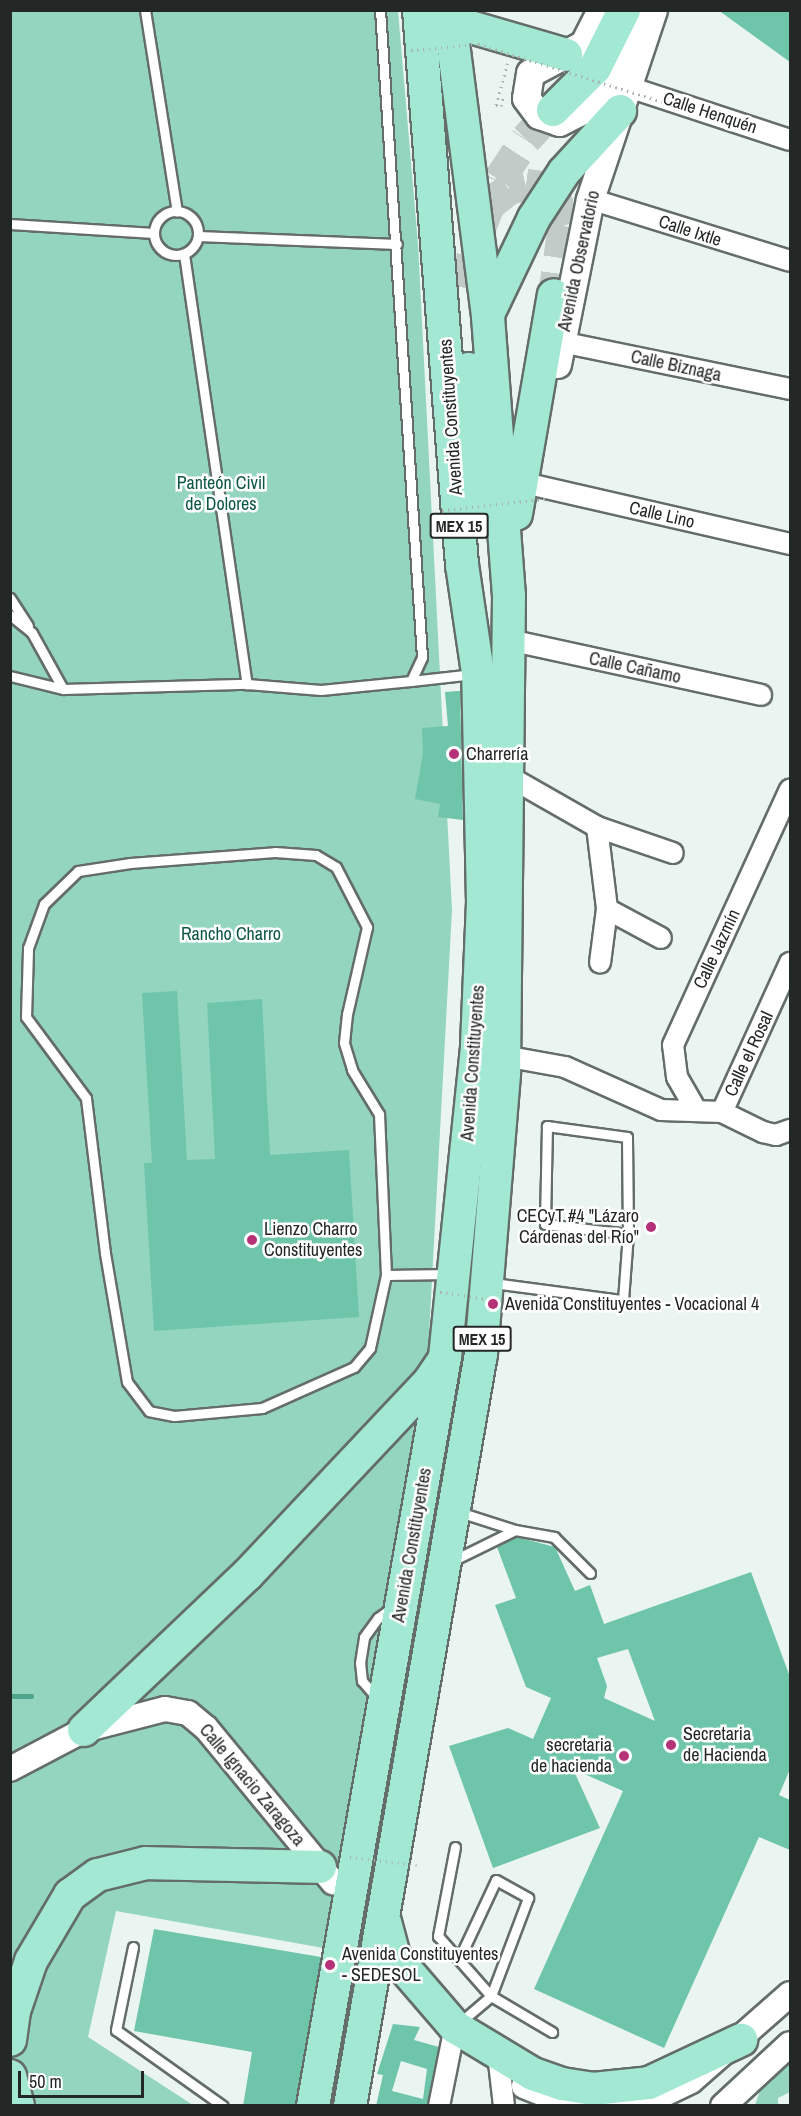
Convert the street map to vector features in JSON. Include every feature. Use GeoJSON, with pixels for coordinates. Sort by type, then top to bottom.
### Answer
{"type":"FeatureCollection","features":[{"type":"Feature","properties":{"kind":"highway","name":"Avenida Constituyentes"},"geometry":{"type":"LineString","coordinates":[[313,2106],[445,1357],[447,1283],[477,1045],[483,903],[478,673],[462,565],[420,10]]}},
{"type":"Feature","properties":{"kind":"highway"},"geometry":{"type":"LineString","coordinates":[[553,110],[594,68],[643,11]]}},
{"type":"Feature","properties":{"kind":"highway","name":"Avenida Constituyentes"},"geometry":{"type":"LineString","coordinates":[[350,2106],[385,1918],[481,1354],[494,1291],[504,1056],[509,596],[488,316],[450,16]]}},
{"type":"Feature","properties":{"kind":"highway"},"geometry":{"type":"LineString","coordinates":[[450,16],[566,55]]}},
{"type":"Feature","properties":{"kind":"highway"},"geometry":{"type":"LineString","coordinates":[[488,316],[534,218],[570,165],[624,99]]}},
{"type":"Feature","properties":{"kind":"highway"},"geometry":{"type":"LineString","coordinates":[[464,288],[463,312],[489,573],[491,670],[487,775],[481,821]]}},
{"type":"Feature","properties":{"kind":"highway"},"geometry":{"type":"LineString","coordinates":[[509,596],[532,498],[554,295]]}},
{"type":"Feature","properties":{"kind":"highway"},"geometry":{"type":"LineString","coordinates":[[84,1730],[247,1575],[429,1383],[445,1357]]}},
{"type":"Feature","properties":{"kind":"highway"},"geometry":{"type":"LineString","coordinates":[[10,2040],[14,2011],[31,1960],[70,1895],[98,1875],[146,1863],[327,1875]]}},
{"type":"Feature","properties":{"kind":"highway"},"geometry":{"type":"LineString","coordinates":[[385,1918],[394,1956],[455,2027],[498,2054],[562,2084],[621,2088],[649,2082],[741,2040]]}},
{"type":"Feature","properties":{"kind":"highway"},"geometry":{"type":"LineString","coordinates":[[10,2076],[18,2106]]}},
{"type":"Feature","properties":{"kind":"main road"},"geometry":{"type":"LineString","coordinates":[[601,10],[584,44],[566,55],[536,67],[526,81],[526,98],[539,115],[553,122],[578,115],[595,100],[643,11]]}},
{"type":"Feature","properties":{"kind":"main road","name":"Avenida Observatorio"},"geometry":{"type":"LineString","coordinates":[[532,498],[590,199],[624,99],[643,11]]}},
{"type":"Feature","properties":{"kind":"street","name":"Calle Henquén"},"geometry":{"type":"LineString","coordinates":[[624,99],[790,140]]}},
{"type":"Feature","properties":{"kind":"street","name":"Calle Ixtle"},"geometry":{"type":"LineString","coordinates":[[590,199],[790,261]]}},
{"type":"Feature","properties":{"kind":"street","name":"Calle Biznaga"},"geometry":{"type":"LineString","coordinates":[[561,342],[790,389]]}},
{"type":"Feature","properties":{"kind":"street","name":"Calle Lino"},"geometry":{"type":"LineString","coordinates":[[532,498],[790,544]]}},
{"type":"Feature","properties":{"kind":"street","name":"Calle Cañamo"},"geometry":{"type":"LineString","coordinates":[[509,640],[761,695]]}},
{"type":"Feature","properties":{"kind":"street"},"geometry":{"type":"LineString","coordinates":[[506,775],[597,827],[673,853]]}},
{"type":"Feature","properties":{"kind":"street","name":"Calle Jazmín"},"geometry":{"type":"LineString","coordinates":[[696,1110],[677,1077],[674,1045],[790,789]]}},
{"type":"Feature","properties":{"kind":"street"},"geometry":{"type":"LineString","coordinates":[[597,827],[607,909],[600,963]]}},
{"type":"Feature","properties":{"kind":"street"},"geometry":{"type":"LineString","coordinates":[[607,909],[661,938]]}},
{"type":"Feature","properties":{"kind":"street","name":"Calle el Rosal"},"geometry":{"type":"LineString","coordinates":[[722,1112],[790,963]]}},
{"type":"Feature","properties":{"kind":"street"},"geometry":{"type":"LineString","coordinates":[[504,1056],[565,1067],[661,1110],[722,1112],[762,1132],[776,1135],[790,1130]]}},
{"type":"Feature","properties":{"kind":"street","name":"Calle Ignacio Zaragoza"},"geometry":{"type":"LineString","coordinates":[[10,1769],[84,1730],[165,1709],[188,1713],[206,1728],[327,1875]]}},
{"type":"Feature","properties":{"kind":"street"},"geometry":{"type":"LineString","coordinates":[[524,2086],[558,2100],[591,2104],[654,2099],[691,2081],[741,2040],[790,1994]]}},
{"type":"Feature","properties":{"kind":"street"},"geometry":{"type":"LineString","coordinates":[[439,2106],[455,2027]]}},
{"type":"Feature","properties":{"kind":"street"},"geometry":{"type":"LineString","coordinates":[[723,2106],[790,2044]]}},
{"type":"Feature","properties":{"kind":"street"},"geometry":{"type":"LineString","coordinates":[[498,2054],[504,2106]]}},
{"type":"Feature","properties":{"kind":"lane"},"geometry":{"type":"LineString","coordinates":[[145,10],[177,211]]}},
{"type":"Feature","properties":{"kind":"lane"},"geometry":{"type":"LineString","coordinates":[[380,10],[397,244],[422,657],[411,681]]}},
{"type":"Feature","properties":{"kind":"lane"},"geometry":{"type":"LineString","coordinates":[[184,254],[167,253],[160,248],[154,233],[161,217],[177,211],[192,218],[198,236]]}},
{"type":"Feature","properties":{"kind":"lane"},"geometry":{"type":"LineString","coordinates":[[10,224],[154,233]]}},
{"type":"Feature","properties":{"kind":"lane"},"geometry":{"type":"LineString","coordinates":[[198,236],[397,244]]}},
{"type":"Feature","properties":{"kind":"lane"},"geometry":{"type":"LineString","coordinates":[[198,236],[184,254],[247,684]]}},
{"type":"Feature","properties":{"kind":"lane"},"geometry":{"type":"LineString","coordinates":[[10,598],[33,633],[63,689]]}},
{"type":"Feature","properties":{"kind":"lane"},"geometry":{"type":"LineString","coordinates":[[10,615],[33,633]]}},
{"type":"Feature","properties":{"kind":"lane"},"geometry":{"type":"LineString","coordinates":[[10,676],[63,689],[247,684],[321,690],[478,673]]}},
{"type":"Feature","properties":{"kind":"lane"},"geometry":{"type":"LineString","coordinates":[[275,852],[316,855],[336,867],[367,927],[346,1014],[344,1043],[352,1070],[380,1114],[386,1275],[370,1348],[354,1367],[262,1408],[174,1416],[149,1411],[127,1382],[105,1252],[86,1098],[26,1017],[28,948],[44,904],[78,871],[129,863],[275,852]]}},
{"type":"Feature","properties":{"kind":"lane"},"geometry":{"type":"LineString","coordinates":[[494,1291],[623,1300],[628,1234],[627,1137],[547,1126],[545,1224],[628,1234]]}},
{"type":"Feature","properties":{"kind":"lane"},"geometry":{"type":"LineString","coordinates":[[386,1275],[447,1283]]}},
{"type":"Feature","properties":{"kind":"lane"},"geometry":{"type":"LineString","coordinates":[[455,1510],[514,1530],[554,1537],[590,1574]]}},
{"type":"Feature","properties":{"kind":"lane"},"geometry":{"type":"LineString","coordinates":[[446,1564],[514,1530]]}},
{"type":"Feature","properties":{"kind":"lane"},"geometry":{"type":"LineString","coordinates":[[455,1846],[438,1936],[491,1996],[552,2032]]}},
{"type":"Feature","properties":{"kind":"lane"},"geometry":{"type":"LineString","coordinates":[[455,2027],[491,1996],[528,1898],[496,1880],[459,1959]]}},
{"type":"Feature","properties":{"kind":"lane"},"geometry":{"type":"LineString","coordinates":[[133,1947],[116,2030],[223,2106]]}},
{"type":"Feature","properties":{"kind":"path"},"geometry":{"type":"LineString","coordinates":[[411,50],[478,44],[676,106]]}},
{"type":"Feature","properties":{"kind":"path"},"geometry":{"type":"LineString","coordinates":[[496,105],[507,63]]}},
{"type":"Feature","properties":{"kind":"path"},"geometry":{"type":"LineString","coordinates":[[442,510],[532,498]]}},
{"type":"Feature","properties":{"kind":"path"},"geometry":{"type":"LineString","coordinates":[[447,1283],[494,1291]]}},
{"type":"Feature","properties":{"kind":"path"},"geometry":{"type":"LineString","coordinates":[[350,1857],[417,1865]]}},
{"type":"Feature","properties":{"kind":"green space"},"geometry":{"type":"Polygon","coordinates":[[[11,11],[398,11],[418,244],[452,910],[427,1372],[329,1949],[116,1911],[88,2037],[193,2105],[11,2106],[11,11]]]}},
{"type":"Feature","properties":{"kind":"green space"},"geometry":{"type":"Polygon","coordinates":[[[790,2060],[790,2092],[778,2098],[778,2105],[755,2105],[761,2088],[790,2060]]]}},
{"type":"Feature","properties":{"kind":"building"},"geometry":{"type":"Polygon","coordinates":[[[718,10],[790,10],[790,62],[718,10]]]}},
{"type":"Feature","properties":{"kind":"building","name":"Charrería"},"geometry":{"type":"Polygon","coordinates":[[[460,691],[463,820],[438,817],[440,804],[415,799],[423,753],[422,728],[448,726],[445,692],[460,691]]]}},
{"type":"Feature","properties":{"kind":"building","name":"Lienzo Charro Constituyentes"},"geometry":{"type":"Polygon","coordinates":[[[177,991],[187,1160],[215,1159],[207,1003],[262,999],[270,1155],[349,1150],[359,1317],[154,1331],[144,1163],[152,1163],[142,993],[177,991]]]}},
{"type":"Feature","properties":{"kind":"building"},"geometry":{"type":"Polygon","coordinates":[[[517,1537],[555,1547],[575,1591],[590,1585],[604,1624],[751,1572],[790,1677],[790,1769],[779,1795],[790,1800],[790,1850],[759,1837],[664,2048],[534,1989],[623,1791],[573,1769],[600,1828],[493,1868],[449,1746],[508,1728],[533,1739],[551,1698],[526,1687],[495,1605],[516,1598],[497,1547],[517,1537]],[[628,1649],[597,1658],[607,1686],[604,1698],[655,1721],[628,1649]]]}},
{"type":"Feature","properties":{"kind":"building"},"geometry":{"type":"Polygon","coordinates":[[[154,1929],[321,1957],[295,2106],[243,2106],[252,2052],[134,2031],[154,1929]]]}},
{"type":"Feature","properties":{"kind":"building"},"geometry":{"type":"Polygon","coordinates":[[[393,2024],[420,2027],[414,2040],[439,2047],[427,2106],[376,2106],[383,2075],[377,2074],[393,2024]],[[401,2061],[392,2091],[423,2099],[427,2069],[401,2061]]]}},
{"type":"Feature","properties":{"kind":"waterway"},"geometry":{"type":"LineString","coordinates":[[10,1696],[31,1696]]}},
{"type":"Feature","properties":{"kind":"tunnel"},"geometry":{"type":"LineString","coordinates":[[464,288],[481,226],[499,180],[526,139],[553,110]]}},
{"type":"Feature","properties":{"kind":"tunnel"},"geometry":{"type":"LineString","coordinates":[[488,206],[509,189],[526,185],[542,187],[555,196],[564,226],[554,295]]}},
{"type":"Feature","properties":{"kind":"place","name":"Charrería"},"geometry":{"type":"Point","coordinates":[454,754]}},
{"type":"Feature","properties":{"kind":"place","name":"CECyT #4 \"Lázaro Cárdenas del Río\""},"geometry":{"type":"Point","coordinates":[651,1227]}},
{"type":"Feature","properties":{"kind":"place","name":"Lienzo Charro Constituyentes"},"geometry":{"type":"Point","coordinates":[252,1240]}},
{"type":"Feature","properties":{"kind":"place","name":"Avenida Constituyentes - Vocacional 4"},"geometry":{"type":"Point","coordinates":[493,1304]}},
{"type":"Feature","properties":{"kind":"place","name":"Secretaria de Hacienda"},"geometry":{"type":"Point","coordinates":[671,1745]}},
{"type":"Feature","properties":{"kind":"place","name":"secretaria de hacienda"},"geometry":{"type":"Point","coordinates":[624,1756]}},
{"type":"Feature","properties":{"kind":"place","name":"Avenida Constituyentes - SEDESOL"},"geometry":{"type":"Point","coordinates":[330,1965]}},
{"type":"Feature","properties":{"kind":"park label","name":"Panteón Civil de Dolores"},"geometry":{"type":"Point","coordinates":[221,494]}},
{"type":"Feature","properties":{"kind":"park label","name":"Rancho Charro"},"geometry":{"type":"Point","coordinates":[231,934]}}]}
